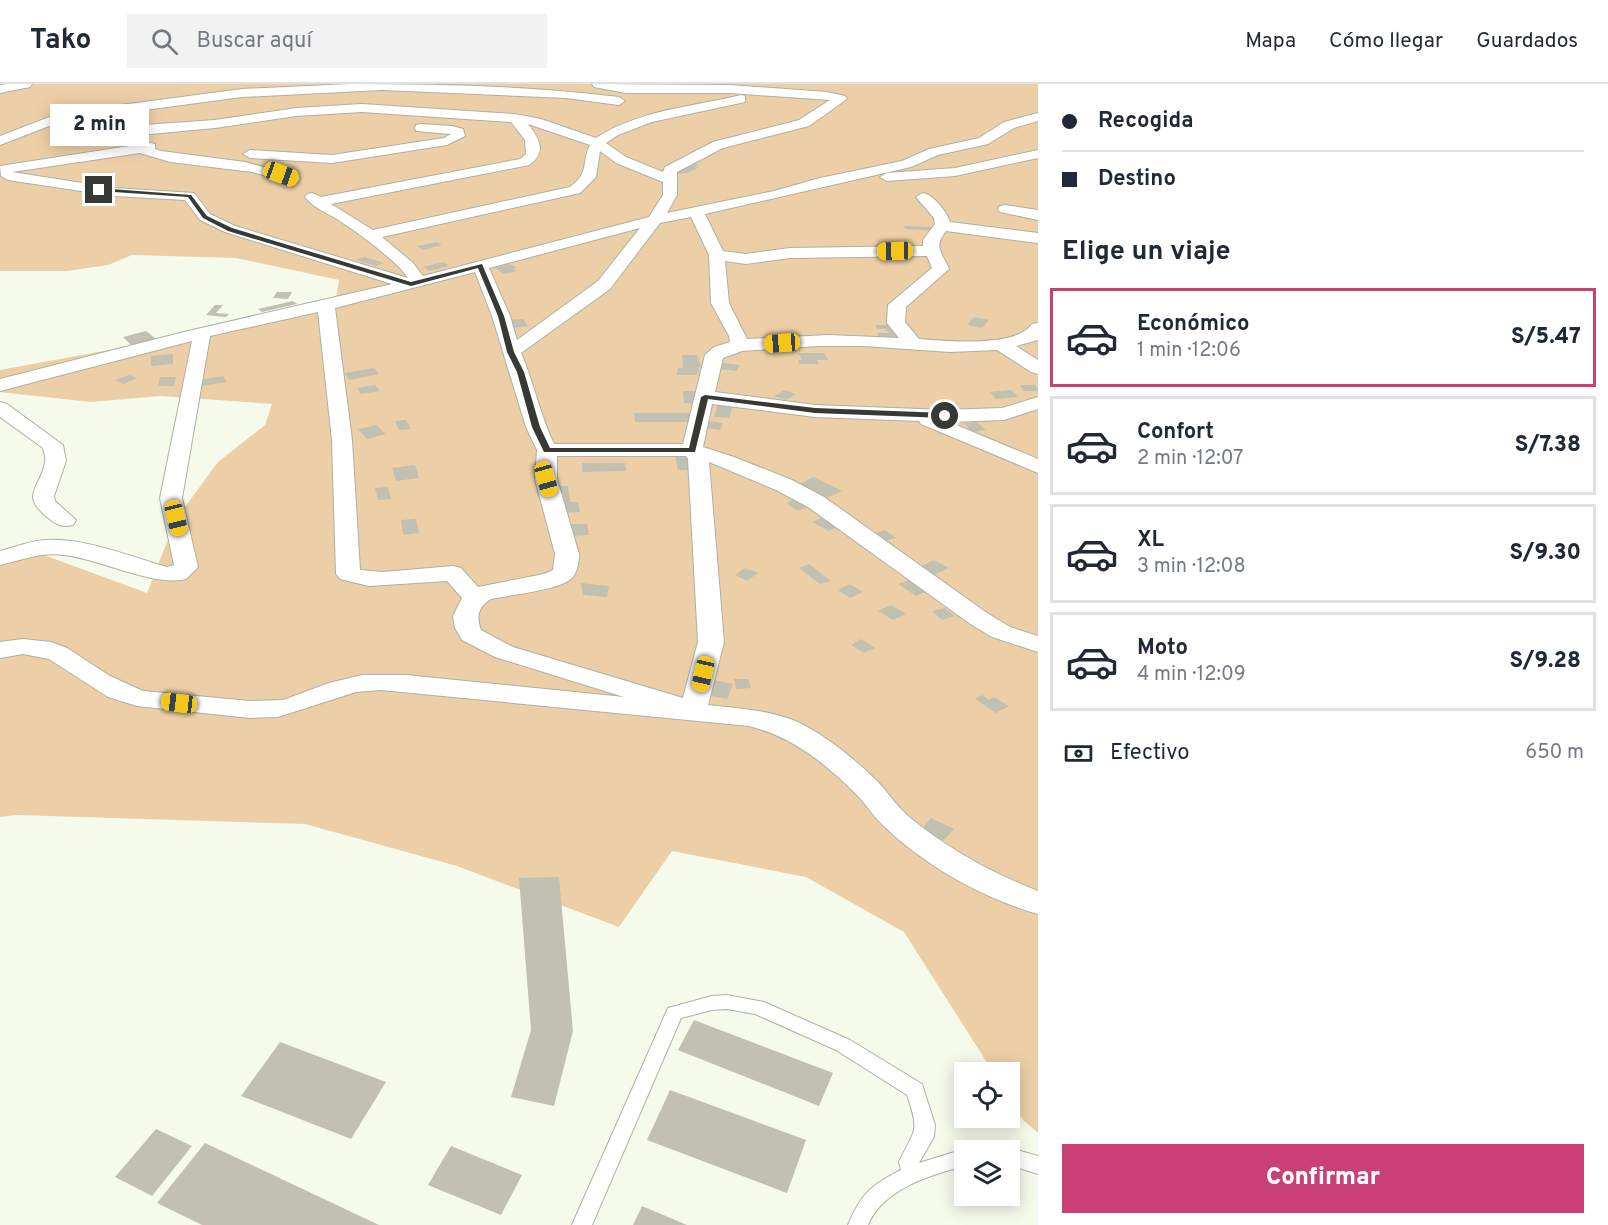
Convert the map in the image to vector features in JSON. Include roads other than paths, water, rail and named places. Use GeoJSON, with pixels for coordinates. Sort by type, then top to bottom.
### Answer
{"type":"FeatureCollection","features":[{"type":"Feature","properties":{"kind":"street"},"geometry":{"type":"LineString","coordinates":[[0,89],[26,84]]}},
{"type":"Feature","properties":{"kind":"street"},"geometry":{"type":"LineString","coordinates":[[511,352],[604,285],[655,220],[670,195],[670,170],[718,145],[804,123],[841,99],[764,92],[626,89],[598,84]]}},
{"type":"Feature","properties":{"kind":"street"},"geometry":{"type":"LineString","coordinates":[[0,141],[60,117],[242,93],[382,86],[566,94],[639,102]]}},
{"type":"Feature","properties":{"kind":"street"},"geometry":{"type":"LineString","coordinates":[[368,236],[575,190],[585,184],[591,176],[592,153],[598,143],[609,134],[636,124],[764,92]]}},
{"type":"Feature","properties":{"kind":"street"},"geometry":{"type":"LineString","coordinates":[[662,104],[711,106]]}},
{"type":"Feature","properties":{"kind":"street"},"geometry":{"type":"LineString","coordinates":[[411,284],[417,279],[416,274],[348,219],[317,202],[293,179],[269,170],[161,155],[133,143],[134,133],[143,129],[216,124],[329,109],[400,109],[515,118],[536,122],[598,143],[621,160],[669,179]]}},
{"type":"Feature","properties":{"kind":"street"},"geometry":{"type":"LineString","coordinates":[[0,385],[202,333],[411,284],[655,220],[777,195],[848,176],[906,164],[934,152],[983,141],[1010,124],[1038,117]]}},
{"type":"Feature","properties":{"kind":"street"},"geometry":{"type":"LineString","coordinates":[[317,202],[524,162],[532,156],[534,144],[515,118]]}},
{"type":"Feature","properties":{"kind":"street"},"geometry":{"type":"LineString","coordinates":[[262,131],[308,122],[348,122]]}},
{"type":"Feature","properties":{"kind":"street"},"geometry":{"type":"LineString","coordinates":[[293,179],[293,172],[245,147],[332,159],[436,143],[458,136],[458,132],[452,130],[404,127]]}},
{"type":"Feature","properties":{"kind":"street"},"geometry":{"type":"LineString","coordinates":[[0,170],[173,144]]}},
{"type":"Feature","properties":{"kind":"street"},"geometry":{"type":"LineString","coordinates":[[848,176],[899,177],[940,174],[1038,154]]}},
{"type":"Feature","properties":{"kind":"street"},"geometry":{"type":"LineString","coordinates":[[0,175],[114,192],[189,196],[205,217],[230,229],[411,284]]}},
{"type":"Feature","properties":{"kind":"street"},"geometry":{"type":"LineString","coordinates":[[923,197],[941,217],[943,226]]}},
{"type":"Feature","properties":{"kind":"street"},"geometry":{"type":"LineString","coordinates":[[1005,209],[1038,215]]}},
{"type":"Feature","properties":{"kind":"street"},"geometry":{"type":"LineString","coordinates":[[696,211],[717,255],[720,303],[738,336],[739,345]]}},
{"type":"Feature","properties":{"kind":"street"},"geometry":{"type":"LineString","coordinates":[[943,226],[1038,238]]}},
{"type":"Feature","properties":{"kind":"street"},"geometry":{"type":"LineString","coordinates":[[930,251],[931,240],[943,226]]}},
{"type":"Feature","properties":{"kind":"street"},"geometry":{"type":"LineString","coordinates":[[717,255],[746,259],[790,253],[930,251],[936,256],[941,269],[897,305],[896,323],[912,343]]}},
{"type":"Feature","properties":{"kind":"street"},"geometry":{"type":"LineString","coordinates":[[480,265],[501,316],[536,427],[547,450],[546,479],[567,554],[567,564],[563,574],[551,580],[484,593],[475,598],[468,605],[464,618],[471,635],[504,652],[672,703],[693,712]]}},
{"type":"Feature","properties":{"kind":"street"},"geometry":{"type":"LineString","coordinates":[[326,305],[338,387],[345,465],[348,574],[369,579],[453,573],[475,598]]}},
{"type":"Feature","properties":{"kind":"street"},"geometry":{"type":"LineString","coordinates":[[693,712],[711,642],[698,459],[692,450],[714,355],[739,345],[803,341],[1000,344],[1028,337],[1038,328]]}},
{"type":"Feature","properties":{"kind":"street"},"geometry":{"type":"LineString","coordinates":[[0,558],[27,549],[51,547],[86,553],[166,574],[178,574],[186,567],[171,498],[202,333]]}},
{"type":"Feature","properties":{"kind":"street"},"geometry":{"type":"LineString","coordinates":[[1000,344],[1038,368]]}},
{"type":"Feature","properties":{"kind":"street"},"geometry":{"type":"LineString","coordinates":[[705,397],[815,411],[917,415],[1004,414],[1038,403]]}},
{"type":"Feature","properties":{"kind":"street"},"geometry":{"type":"LineString","coordinates":[[0,408],[53,445],[56,461],[43,496],[45,504],[65,520]]}},
{"type":"Feature","properties":{"kind":"street"},"geometry":{"type":"LineString","coordinates":[[917,415],[1038,467]]}},
{"type":"Feature","properties":{"kind":"street"},"geometry":{"type":"LineString","coordinates":[[547,450],[692,450],[737,465],[784,485],[816,502],[1001,632],[1038,644]]}},
{"type":"Feature","properties":{"kind":"street"},"geometry":{"type":"LineString","coordinates":[[0,650],[34,645],[47,647],[112,689],[138,698],[215,705],[251,711],[285,708],[322,693],[358,683],[370,683],[435,686],[693,712],[749,718],[783,726],[811,741],[866,787],[897,822],[940,854],[991,885],[1038,903]]}},
{"type":"Feature","properties":{"kind":"lane"},"geometry":{"type":"LineString","coordinates":[[582,1225],[674,1013],[712,1003],[727,1002],[758,1007],[843,1045],[915,1090],[925,1125],[924,1137],[909,1162],[913,1176]]}},
{"type":"Feature","properties":{"kind":"lane"},"geometry":{"type":"LineString","coordinates":[[858,1225],[868,1204],[889,1186],[944,1162],[954,1160]]}},
{"type":"Feature","properties":{"kind":"lane"},"geometry":{"type":"LineString","coordinates":[[1020,1160],[1038,1165]]}}]}
